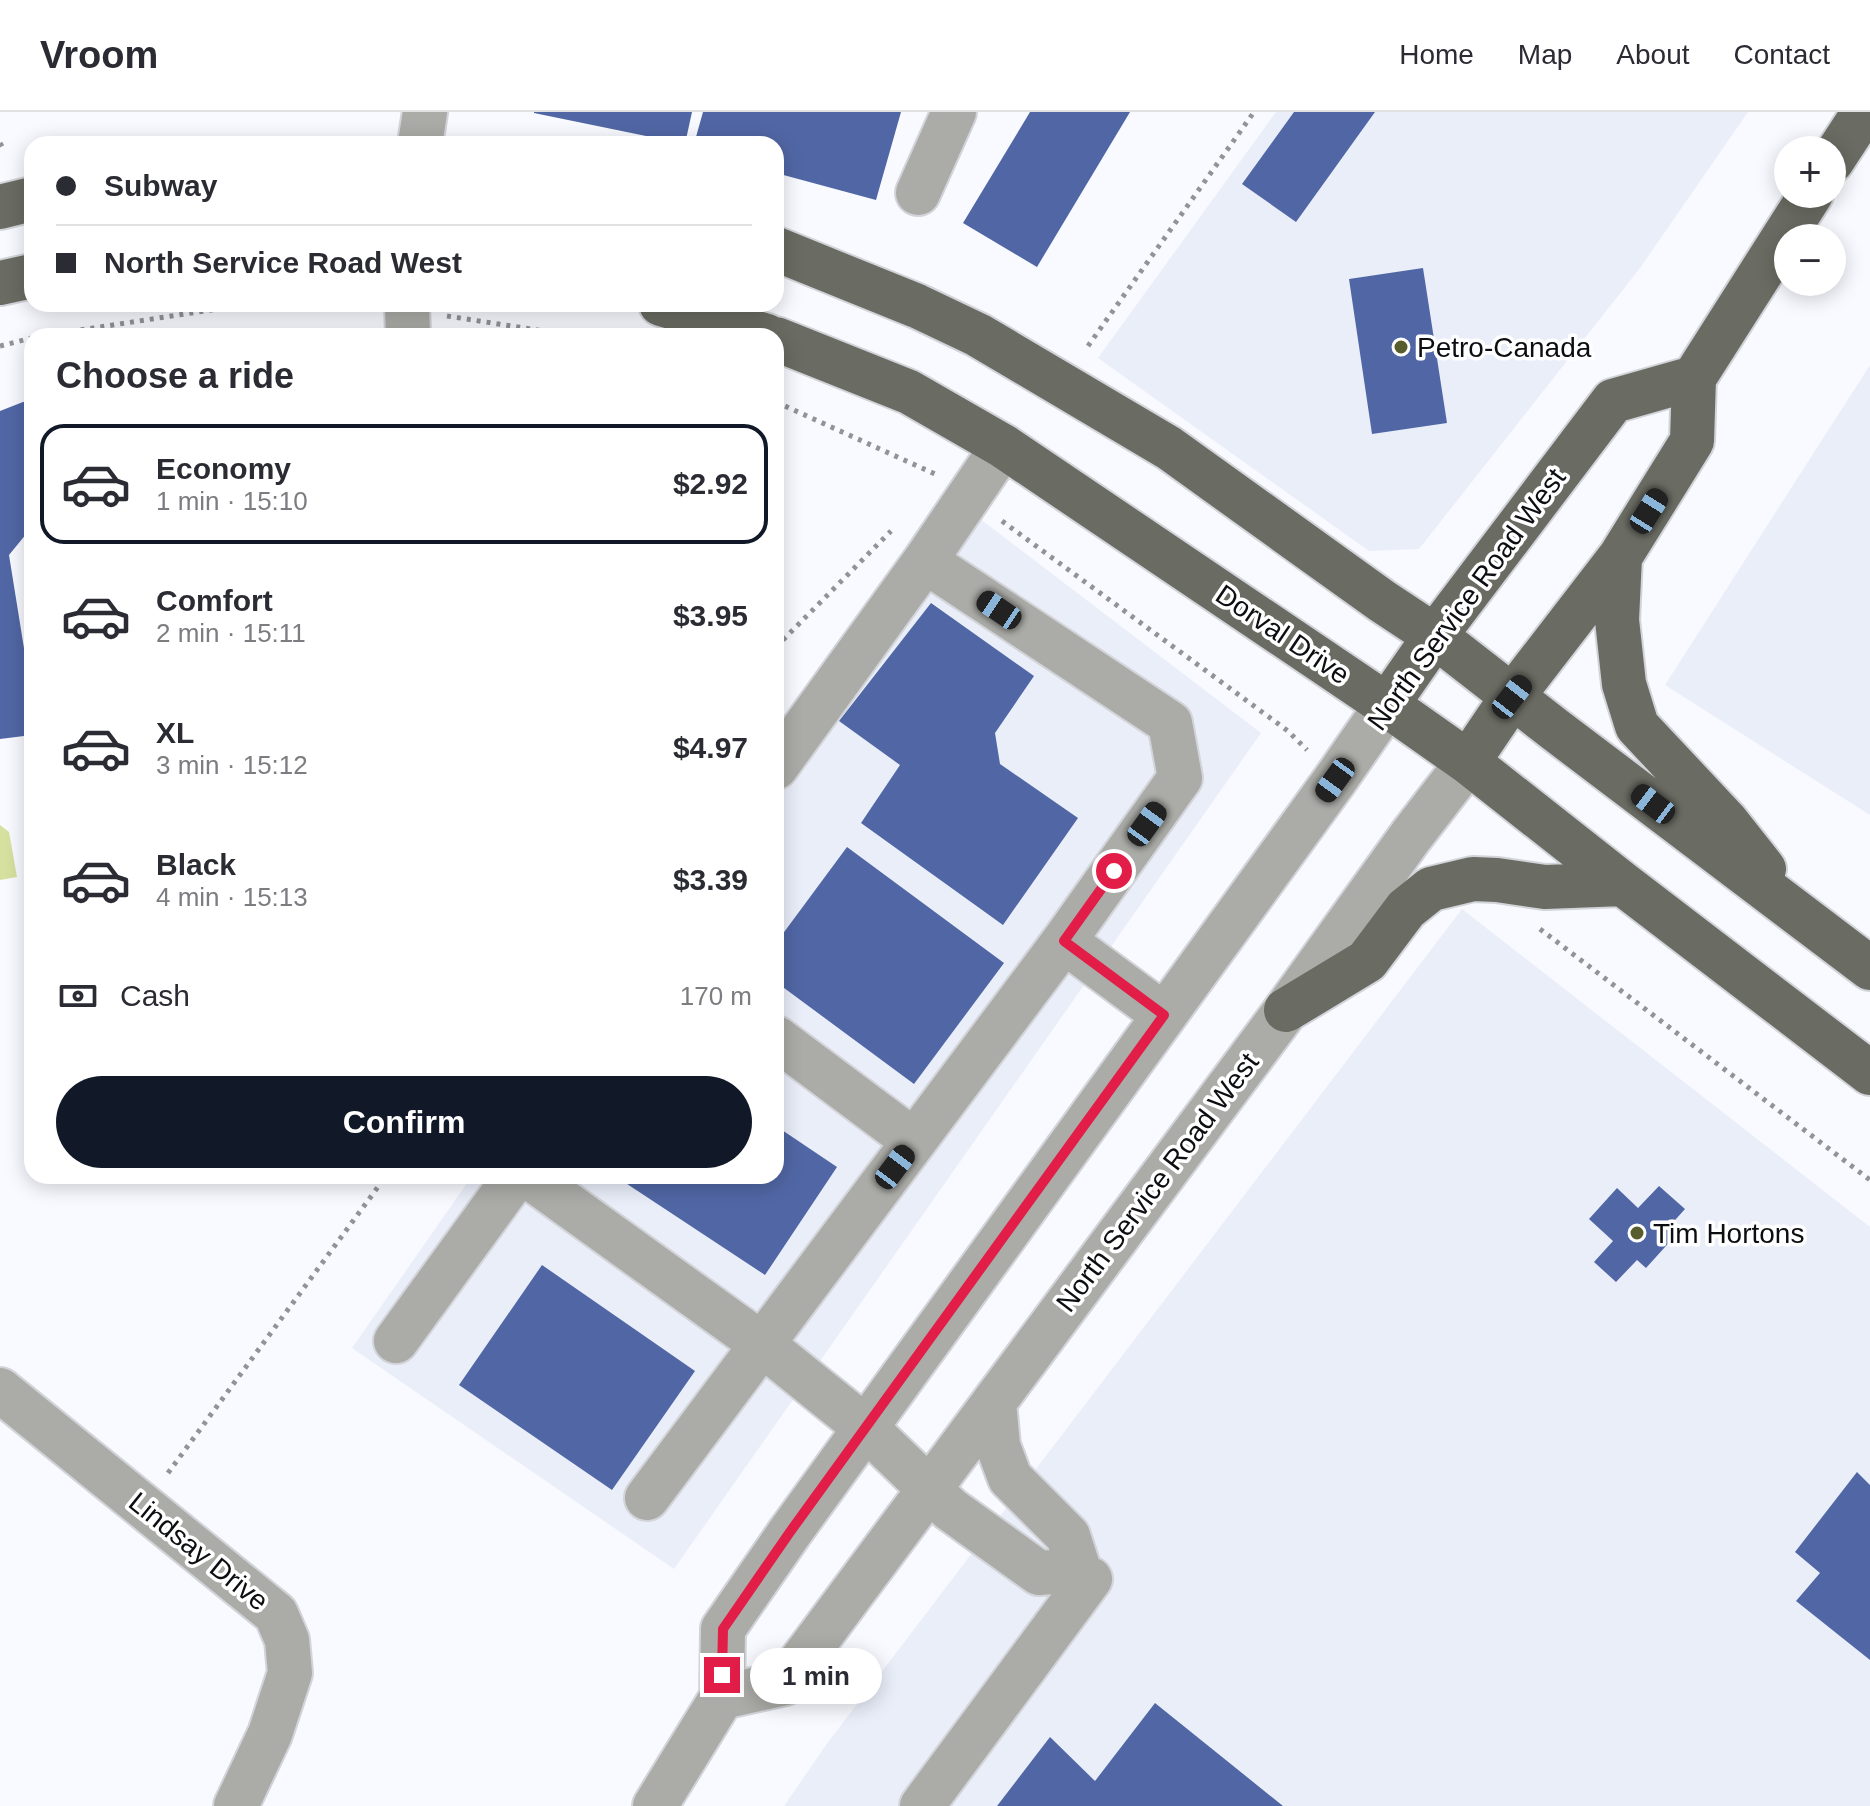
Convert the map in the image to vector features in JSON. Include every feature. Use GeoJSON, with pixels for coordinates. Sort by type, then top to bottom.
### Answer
{"type":"FeatureCollection","features":[{"type":"Feature","properties":{"kind":"main road"},"geometry":{"type":"LineString","coordinates":[[1846,140],[1864,112]]}},
{"type":"Feature","properties":{"kind":"main road"},"geometry":{"type":"LineString","coordinates":[[0,207],[24,201]]}},
{"type":"Feature","properties":{"kind":"main road"},"geometry":{"type":"LineString","coordinates":[[1694,378],[1802,208]]}},
{"type":"Feature","properties":{"kind":"main road"},"geometry":{"type":"LineString","coordinates":[[784,252],[917,306],[978,335],[1169,448],[1435,636],[1870,968]]}},
{"type":"Feature","properties":{"kind":"main road"},"geometry":{"type":"LineString","coordinates":[[0,283],[24,278]]}},
{"type":"Feature","properties":{"kind":"main road"},"geometry":{"type":"LineString","coordinates":[[688,312],[740,328]]}},
{"type":"Feature","properties":{"kind":"main road","name":"Dorval Drive"},"geometry":{"type":"LineString","coordinates":[[784,342],[909,392],[1003,446],[1468,762],[1870,1073]]}},
{"type":"Feature","properties":{"kind":"main road","name":"North Service Road West"},"geometry":{"type":"LineString","coordinates":[[1387,705],[1435,636],[1613,401],[1694,378],[1692,441],[1620,557],[1512,697],[1468,762]]}},
{"type":"Feature","properties":{"kind":"main road"},"geometry":{"type":"LineString","coordinates":[[1620,557],[1617,620],[1624,684],[1637,726],[1727,822],[1802,918]]}},
{"type":"Feature","properties":{"kind":"main road"},"geometry":{"type":"LineString","coordinates":[[1286,1010],[1367,961],[1406,909],[1431,889],[1473,879],[1545,887],[1623,884]]}},
{"type":"Feature","properties":{"kind":"street"},"geometry":{"type":"LineString","coordinates":[[421,136],[425,112]]}},
{"type":"Feature","properties":{"kind":"street"},"geometry":{"type":"LineString","coordinates":[[918,193],[954,112]]}},
{"type":"Feature","properties":{"kind":"street"},"geometry":{"type":"LineString","coordinates":[[784,756],[925,561],[1003,446]]}},
{"type":"Feature","properties":{"kind":"street"},"geometry":{"type":"LineString","coordinates":[[647,1498],[1064,941],[1180,778],[1170,723],[925,561]]}},
{"type":"Feature","properties":{"kind":"street","name":"North Service Road West"},"geometry":{"type":"LineString","coordinates":[[1387,705],[723,1629],[722,1697],[785,1683],[1468,762]]}},
{"type":"Feature","properties":{"kind":"street"},"geometry":{"type":"LineString","coordinates":[[1064,941],[1164,1015]]}},
{"type":"Feature","properties":{"kind":"street"},"geometry":{"type":"LineString","coordinates":[[784,1044],[914,1141]]}},
{"type":"Feature","properties":{"kind":"street"},"geometry":{"type":"LineString","coordinates":[[396,1341],[510,1184]]}},
{"type":"Feature","properties":{"kind":"street"},"geometry":{"type":"LineString","coordinates":[[539,1184],[763,1345],[866,1428],[950,1509],[1039,1573],[1079,1570],[1068,1536],[1010,1478],[998,1446],[994,1402]]}},
{"type":"Feature","properties":{"kind":"street","name":"Lindsay Drive"},"geometry":{"type":"LineString","coordinates":[[0,1390],[276,1614],[287,1640],[290,1673],[270,1734],[236,1806]]}},
{"type":"Feature","properties":{"kind":"street"},"geometry":{"type":"LineString","coordinates":[[922,1806],[1090,1579]]}},
{"type":"Feature","properties":{"kind":"street"},"geometry":{"type":"LineString","coordinates":[[655,1806],[722,1697]]}},
{"type":"Feature","properties":{"kind":"path"},"geometry":{"type":"LineString","coordinates":[[1088,346],[1254,112]]}},
{"type":"Feature","properties":{"kind":"path"},"geometry":{"type":"LineString","coordinates":[[0,143],[4,150]]}},
{"type":"Feature","properties":{"kind":"path"},"geometry":{"type":"LineString","coordinates":[[93,328],[198,312]]}},
{"type":"Feature","properties":{"kind":"path"},"geometry":{"type":"LineString","coordinates":[[339,312],[407,316],[508,328]]}},
{"type":"Feature","properties":{"kind":"path"},"geometry":{"type":"LineString","coordinates":[[0,346],[24,340]]}},
{"type":"Feature","properties":{"kind":"path"},"geometry":{"type":"LineString","coordinates":[[784,639],[899,523]]}},
{"type":"Feature","properties":{"kind":"path"},"geometry":{"type":"LineString","coordinates":[[144,1507],[380,1184]]}},
{"type":"Feature","properties":{"kind":"shaded area"},"geometry":{"type":"Polygon","coordinates":[[[1276,112],[1748,112],[1640,268],[1419,549],[1369,551],[1098,358],[1276,112]]]}},
{"type":"Feature","properties":{"kind":"shaded area"},"geometry":{"type":"Polygon","coordinates":[[[1870,365],[1870,815],[1665,685],[1870,365]]]}},
{"type":"Feature","properties":{"kind":"shaded area"},"geometry":{"type":"Polygon","coordinates":[[[950,496],[1261,733],[674,1569],[352,1348],[466,1184],[784,1184],[784,732],[950,496]]]}},
{"type":"Feature","properties":{"kind":"shaded area"},"geometry":{"type":"Polygon","coordinates":[[[1462,909],[1870,1227],[1870,1806],[784,1806],[826,1745],[1462,909]]]}},
{"type":"Feature","properties":{"kind":"green space"},"geometry":{"type":"Polygon","coordinates":[[[0,825],[9,832],[17,877],[0,880],[0,825]]]}},
{"type":"Feature","properties":{"kind":"building"},"geometry":{"type":"Polygon","coordinates":[[[692,112],[687,136],[646,136],[534,113],[692,112]]]}},
{"type":"Feature","properties":{"kind":"building"},"geometry":{"type":"Polygon","coordinates":[[[703,112],[901,112],[876,200],[784,175],[784,136],[696,136],[703,112]]]}},
{"type":"Feature","properties":{"kind":"building"},"geometry":{"type":"Polygon","coordinates":[[[1030,112],[1130,112],[1037,267],[963,223],[1030,112]]]}},
{"type":"Feature","properties":{"kind":"building"},"geometry":{"type":"Polygon","coordinates":[[[1294,112],[1375,112],[1296,222],[1242,184],[1294,112]]]}},
{"type":"Feature","properties":{"kind":"building"},"geometry":{"type":"Polygon","coordinates":[[[1423,268],[1447,423],[1372,434],[1349,279],[1423,268]]]}},
{"type":"Feature","properties":{"kind":"building"},"geometry":{"type":"Polygon","coordinates":[[[23,402],[24,537],[9,555],[24,648],[24,736],[0,739],[0,411],[23,402]]]}},
{"type":"Feature","properties":{"kind":"building"},"geometry":{"type":"Polygon","coordinates":[[[931,603],[1034,676],[995,733],[1000,764],[1078,818],[1003,925],[861,823],[900,765],[839,721],[931,603]]]}},
{"type":"Feature","properties":{"kind":"building"},"geometry":{"type":"Polygon","coordinates":[[[847,847],[1004,963],[914,1084],[784,988],[784,932],[847,847]]]}},
{"type":"Feature","properties":{"kind":"building"},"geometry":{"type":"Polygon","coordinates":[[[784,1131],[837,1167],[765,1275],[627,1184],[784,1184],[784,1131]]]}},
{"type":"Feature","properties":{"kind":"building","name":"Tim Hortons"},"geometry":{"type":"Polygon","coordinates":[[[1659,1186],[1685,1209],[1667,1229],[1675,1236],[1646,1268],[1637,1260],[1616,1282],[1594,1262],[1613,1241],[1589,1219],[1617,1188],[1638,1208],[1659,1186]]]}},
{"type":"Feature","properties":{"kind":"building"},"geometry":{"type":"Polygon","coordinates":[[[542,1265],[695,1371],[612,1490],[459,1385],[542,1265]]]}},
{"type":"Feature","properties":{"kind":"building"},"geometry":{"type":"Polygon","coordinates":[[[1857,1472],[1870,1485],[1870,1660],[1796,1601],[1820,1573],[1795,1552],[1857,1472]]]}},
{"type":"Feature","properties":{"kind":"building"},"geometry":{"type":"Polygon","coordinates":[[[1155,1703],[1283,1806],[997,1806],[1050,1737],[1095,1781],[1155,1703]]]}},
{"type":"Feature","properties":{"kind":"place","name":"Petro-Canada"},"geometry":{"type":"Point","coordinates":[1401,347]}},
{"type":"Feature","properties":{"kind":"place","name":"Tim Hortons"},"geometry":{"type":"Point","coordinates":[1637,1233]}},
{"type":"Feature","properties":{"kind":"route"},"geometry":{"type":"LineString","coordinates":[[722,1675],[723,1629],[1164,1015],[1064,941],[1114,871]]}}]}
